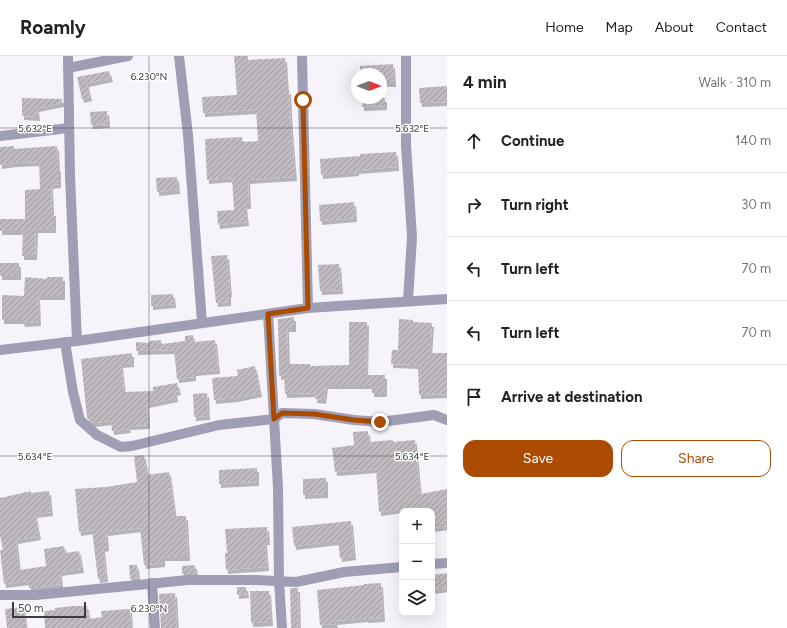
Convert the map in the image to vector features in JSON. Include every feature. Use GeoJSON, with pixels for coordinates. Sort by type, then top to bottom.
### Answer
{"type":"FeatureCollection","features":[{"type":"Feature","properties":{"kind":"street"},"geometry":{"type":"LineString","coordinates":[[68,56],[69,128],[77,341]]}},
{"type":"Feature","properties":{"kind":"street"},"geometry":{"type":"LineString","coordinates":[[68,68],[128,56]]}},
{"type":"Feature","properties":{"kind":"street"},"geometry":{"type":"LineString","coordinates":[[179,56],[188,135],[202,323]]}},
{"type":"Feature","properties":{"kind":"street"},"geometry":{"type":"LineString","coordinates":[[302,56],[308,308]]}},
{"type":"Feature","properties":{"kind":"street"},"geometry":{"type":"LineString","coordinates":[[406,56],[406,145],[412,237],[408,301]]}},
{"type":"Feature","properties":{"kind":"street"},"geometry":{"type":"LineString","coordinates":[[0,136],[69,128]]}},
{"type":"Feature","properties":{"kind":"street"},"geometry":{"type":"LineString","coordinates":[[0,350],[77,341],[308,308],[447,299]]}},
{"type":"Feature","properties":{"kind":"street"},"geometry":{"type":"LineString","coordinates":[[268,314],[278,488],[279,581],[282,628]]}},
{"type":"Feature","properties":{"kind":"street"},"geometry":{"type":"LineString","coordinates":[[65,342],[73,392],[80,420],[97,435],[121,447],[132,446],[219,425],[274,419],[282,413],[314,414],[380,422],[434,415],[447,420]]}},
{"type":"Feature","properties":{"kind":"street"},"geometry":{"type":"LineString","coordinates":[[435,564],[447,563]]}},
{"type":"Feature","properties":{"kind":"street"},"geometry":{"type":"LineString","coordinates":[[0,595],[36,595],[188,580],[256,580],[296,582],[344,572],[399,567]]}},
{"type":"Feature","properties":{"kind":"street"},"geometry":{"type":"LineString","coordinates":[[152,583],[155,628]]}},
{"type":"Feature","properties":{"kind":"building"},"geometry":{"type":"Polygon","coordinates":[[[234,56],[248,56],[248,60],[285,58],[287,90],[289,90],[295,177],[248,180],[249,205],[245,205],[247,222],[218,225],[217,211],[234,210],[232,178],[207,180],[205,139],[242,137],[242,142],[258,141],[256,110],[203,113],[202,97],[237,95],[234,56]]]}},
{"type":"Feature","properties":{"kind":"building"},"geometry":{"type":"Polygon","coordinates":[[[393,64],[394,83],[387,83],[387,68],[360,68],[360,66],[393,64]]]}},
{"type":"Feature","properties":{"kind":"building"},"geometry":{"type":"Polygon","coordinates":[[[109,71],[111,78],[87,83],[90,97],[82,99],[77,77],[109,71]]]}},
{"type":"Feature","properties":{"kind":"building"},"geometry":{"type":"Polygon","coordinates":[[[447,86],[447,102],[420,103],[419,88],[447,86]]]}},
{"type":"Feature","properties":{"kind":"building"},"geometry":{"type":"Polygon","coordinates":[[[22,98],[62,99],[62,103],[37,108],[38,117],[22,116],[22,98]]]}},
{"type":"Feature","properties":{"kind":"building"},"geometry":{"type":"Polygon","coordinates":[[[362,104],[385,104],[385,106],[362,107],[362,104]]]}},
{"type":"Feature","properties":{"kind":"building"},"geometry":{"type":"Polygon","coordinates":[[[107,111],[108,124],[91,125],[90,112],[107,111]]]}},
{"type":"Feature","properties":{"kind":"building"},"geometry":{"type":"Polygon","coordinates":[[[14,146],[14,149],[57,146],[59,184],[51,185],[54,229],[36,229],[35,256],[22,256],[23,231],[0,231],[0,219],[25,219],[25,190],[40,189],[39,162],[0,165],[0,147],[14,146]]]}},
{"type":"Feature","properties":{"kind":"building"},"geometry":{"type":"Polygon","coordinates":[[[396,152],[397,167],[357,170],[357,172],[321,175],[320,159],[360,156],[360,154],[396,152]]]}},
{"type":"Feature","properties":{"kind":"building"},"geometry":{"type":"Polygon","coordinates":[[[177,177],[178,190],[157,192],[156,178],[177,177]]]}},
{"type":"Feature","properties":{"kind":"building"},"geometry":{"type":"Polygon","coordinates":[[[354,202],[355,218],[320,221],[319,205],[354,202]]]}},
{"type":"Feature","properties":{"kind":"building"},"geometry":{"type":"Polygon","coordinates":[[[227,255],[230,293],[229,302],[216,303],[211,256],[227,255]]]}},
{"type":"Feature","properties":{"kind":"building"},"geometry":{"type":"Polygon","coordinates":[[[0,263],[19,263],[19,276],[0,276],[0,263]]]}},
{"type":"Feature","properties":{"kind":"building"},"geometry":{"type":"Polygon","coordinates":[[[339,264],[341,290],[320,291],[318,265],[339,264]]]}},
{"type":"Feature","properties":{"kind":"building"},"geometry":{"type":"Polygon","coordinates":[[[25,277],[47,279],[47,277],[63,277],[63,296],[38,296],[39,322],[23,323],[22,320],[2,320],[2,295],[24,296],[25,277]]]}},
{"type":"Feature","properties":{"kind":"building"},"geometry":{"type":"Polygon","coordinates":[[[173,294],[174,304],[151,306],[151,295],[173,294]]]}},
{"type":"Feature","properties":{"kind":"building"},"geometry":{"type":"Polygon","coordinates":[[[294,317],[294,328],[287,328],[288,364],[310,364],[310,366],[349,365],[349,322],[367,322],[366,375],[385,375],[385,393],[372,393],[372,385],[326,385],[324,400],[315,399],[316,393],[285,394],[284,375],[279,376],[278,319],[294,317]]]}},
{"type":"Feature","properties":{"kind":"building"},"geometry":{"type":"Polygon","coordinates":[[[399,319],[413,320],[413,322],[432,323],[430,353],[447,353],[447,394],[419,395],[418,365],[391,364],[392,350],[398,350],[399,319]]]}},
{"type":"Feature","properties":{"kind":"building"},"geometry":{"type":"Polygon","coordinates":[[[193,335],[194,342],[215,340],[218,370],[194,372],[194,377],[177,379],[174,350],[136,351],[136,342],[149,343],[149,341],[161,340],[162,344],[185,341],[185,336],[193,335]]]}},
{"type":"Feature","properties":{"kind":"building"},"geometry":{"type":"Polygon","coordinates":[[[132,353],[132,363],[121,364],[124,392],[153,391],[153,387],[177,383],[179,391],[175,392],[176,398],[147,404],[148,425],[128,426],[129,429],[112,431],[111,421],[93,423],[87,418],[81,359],[132,353]]]}},
{"type":"Feature","properties":{"kind":"building"},"geometry":{"type":"Polygon","coordinates":[[[255,366],[260,393],[236,398],[214,400],[212,378],[238,376],[237,370],[255,366]]]}},
{"type":"Feature","properties":{"kind":"building"},"geometry":{"type":"Polygon","coordinates":[[[207,393],[208,416],[194,417],[193,394],[207,393]]]}},
{"type":"Feature","properties":{"kind":"building"},"geometry":{"type":"Polygon","coordinates":[[[368,431],[369,442],[415,440],[420,494],[447,489],[447,526],[435,528],[435,508],[425,508],[425,506],[399,508],[399,509],[379,512],[376,469],[335,472],[332,448],[354,445],[353,432],[368,431]]]}},
{"type":"Feature","properties":{"kind":"building"},"geometry":{"type":"Polygon","coordinates":[[[144,455],[147,475],[169,472],[175,516],[186,516],[188,557],[163,557],[163,563],[144,565],[140,528],[106,532],[107,547],[103,548],[106,578],[98,579],[92,530],[79,532],[75,489],[106,487],[137,482],[134,456],[144,455]]]}},
{"type":"Feature","properties":{"kind":"building"},"geometry":{"type":"Polygon","coordinates":[[[257,468],[257,482],[219,484],[219,470],[257,468]]]}},
{"type":"Feature","properties":{"kind":"building"},"geometry":{"type":"Polygon","coordinates":[[[326,478],[326,494],[303,495],[303,479],[326,478]]]}},
{"type":"Feature","properties":{"kind":"building"},"geometry":{"type":"Polygon","coordinates":[[[31,491],[31,493],[49,491],[51,512],[35,514],[39,536],[16,540],[19,570],[46,566],[44,549],[64,546],[65,553],[79,551],[82,569],[60,572],[61,584],[41,586],[42,588],[29,588],[28,581],[4,584],[0,550],[3,550],[0,535],[0,498],[31,491]]]}},
{"type":"Feature","properties":{"kind":"building"},"geometry":{"type":"Polygon","coordinates":[[[351,521],[354,556],[340,558],[338,541],[294,546],[292,527],[351,521]]]}},
{"type":"Feature","properties":{"kind":"building"},"geometry":{"type":"Polygon","coordinates":[[[267,527],[268,541],[265,541],[267,567],[226,570],[225,553],[227,553],[225,529],[267,527]]]}},
{"type":"Feature","properties":{"kind":"building"},"geometry":{"type":"Polygon","coordinates":[[[129,565],[137,565],[138,578],[130,579],[129,565]]]}},
{"type":"Feature","properties":{"kind":"building"},"geometry":{"type":"Polygon","coordinates":[[[195,565],[196,574],[182,574],[182,566],[195,565]]]}},
{"type":"Feature","properties":{"kind":"building"},"geometry":{"type":"Polygon","coordinates":[[[447,573],[447,588],[435,590],[435,575],[447,573]]]}},
{"type":"Feature","properties":{"kind":"building"},"geometry":{"type":"Polygon","coordinates":[[[381,583],[383,618],[335,621],[336,624],[320,625],[317,590],[381,583]]]}},
{"type":"Feature","properties":{"kind":"building"},"geometry":{"type":"Polygon","coordinates":[[[237,587],[246,587],[247,594],[237,595],[237,587]]]}},
{"type":"Feature","properties":{"kind":"building"},"geometry":{"type":"Polygon","coordinates":[[[290,588],[298,588],[299,628],[291,628],[290,588]]]}},
{"type":"Feature","properties":{"kind":"building"},"geometry":{"type":"Polygon","coordinates":[[[250,591],[269,591],[271,622],[251,623],[250,591]]]}},
{"type":"Feature","properties":{"kind":"building"},"geometry":{"type":"Polygon","coordinates":[[[175,593],[177,628],[161,628],[159,594],[175,593]]]}},
{"type":"Feature","properties":{"kind":"building"},"geometry":{"type":"Polygon","coordinates":[[[73,606],[87,606],[89,619],[102,617],[101,611],[130,609],[131,628],[45,628],[44,611],[73,606]]]}},
{"type":"Feature","properties":{"kind":"building"},"geometry":{"type":"Polygon","coordinates":[[[23,607],[26,628],[7,628],[5,609],[23,607]]]}},
{"type":"Feature","properties":{"kind":"route"},"geometry":{"type":"LineString","coordinates":[[303,100],[308,308],[268,314],[274,419],[282,413],[314,414],[380,422]]}}]}
